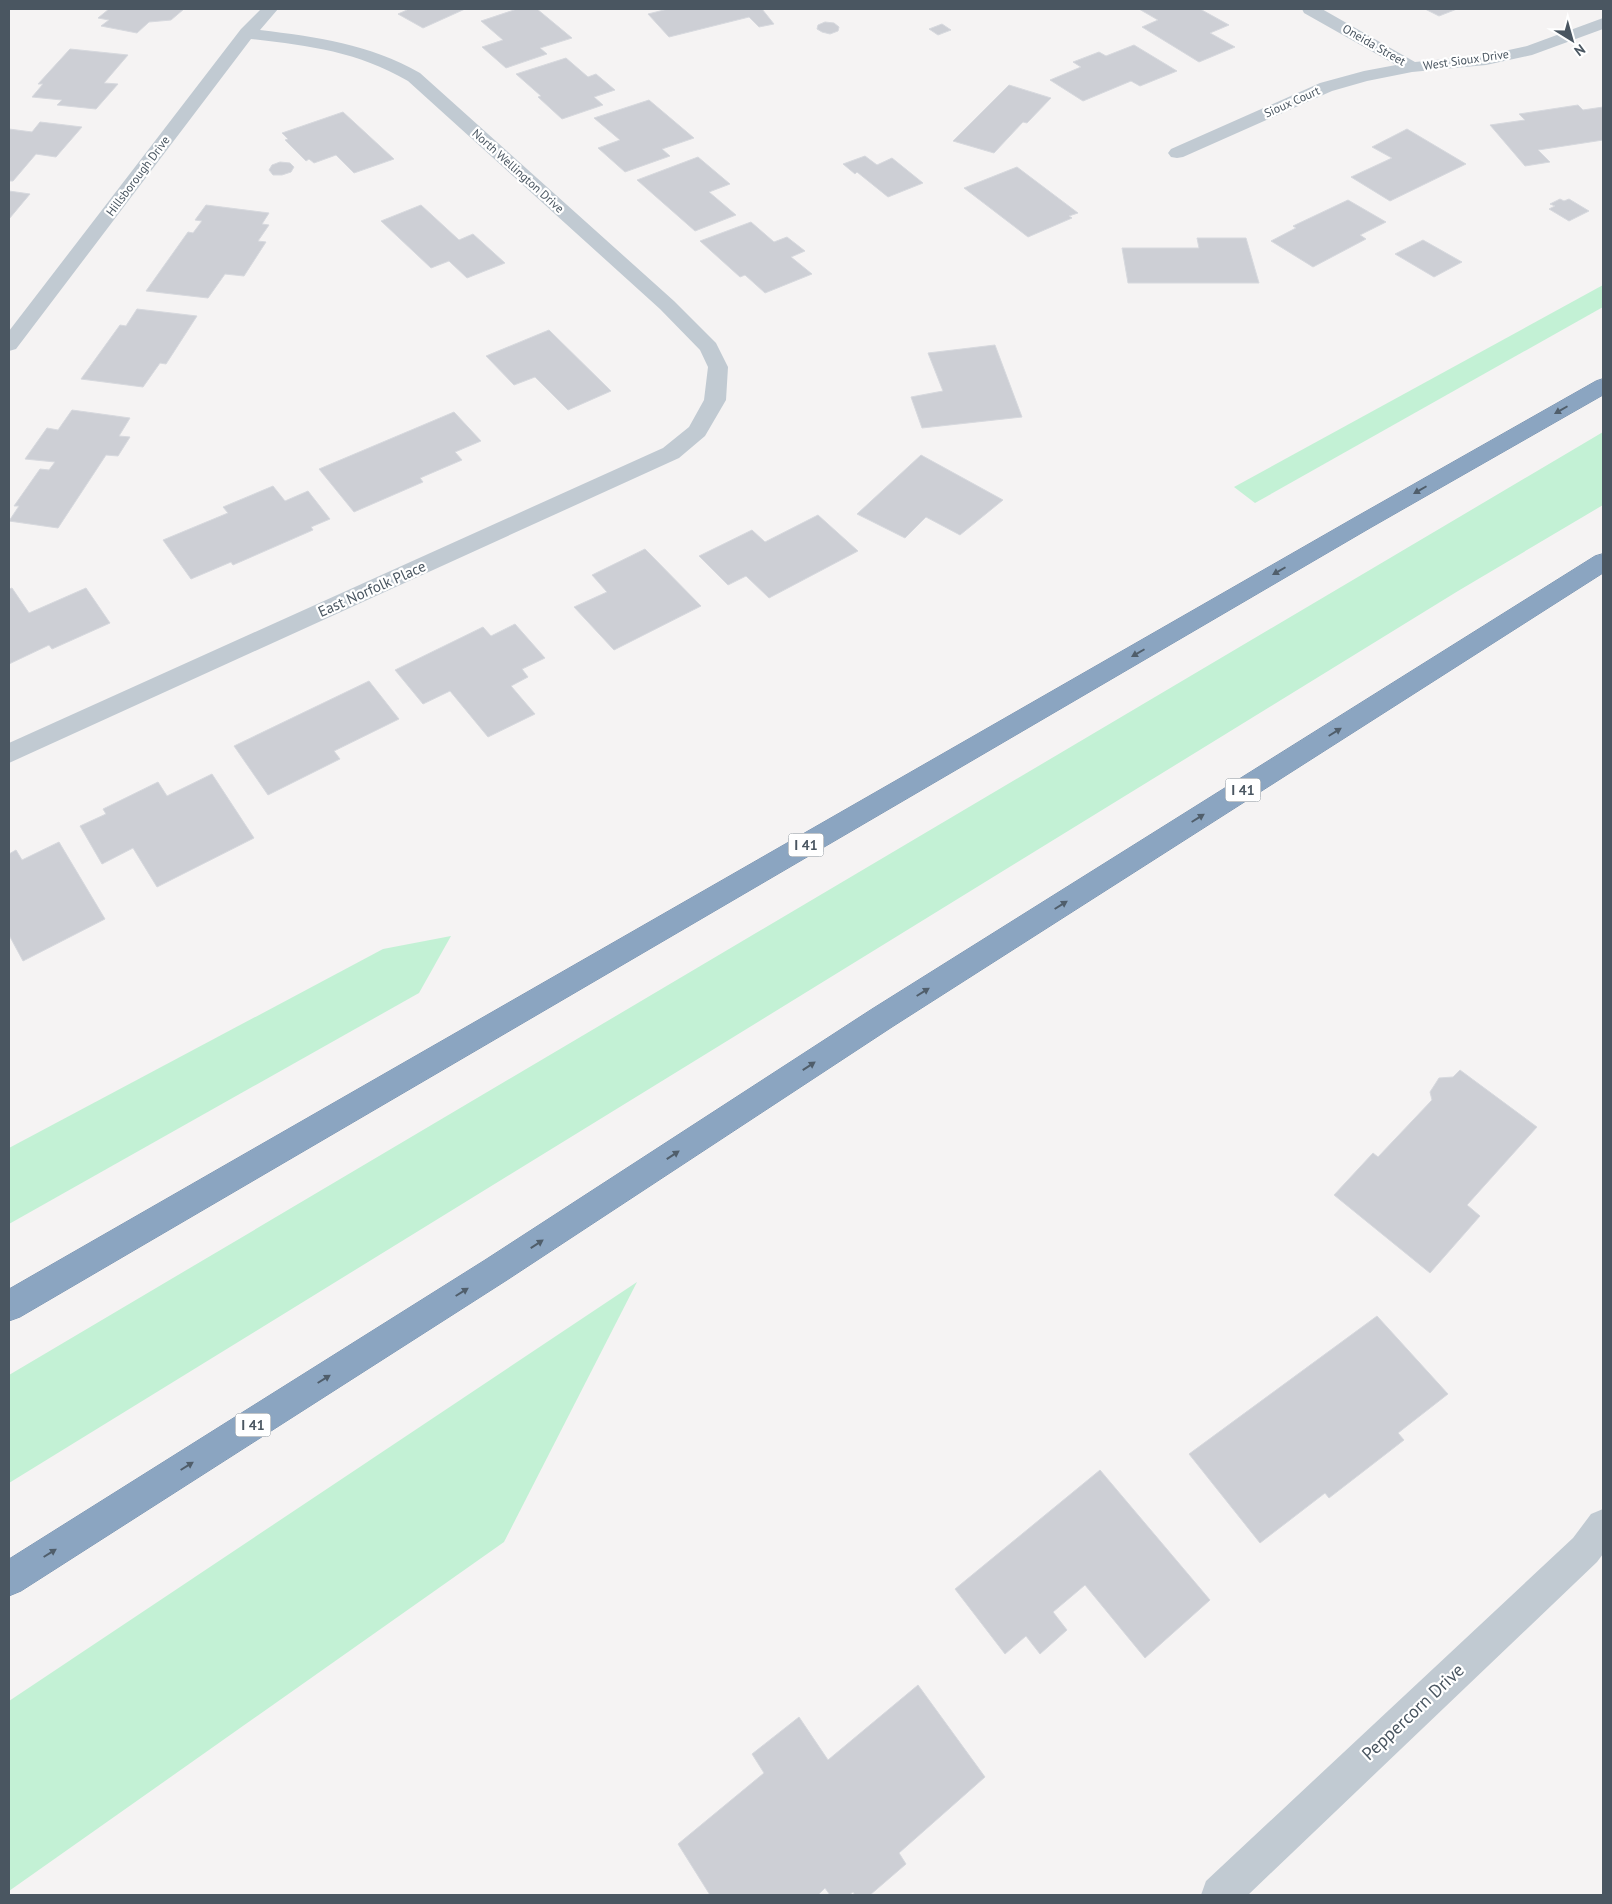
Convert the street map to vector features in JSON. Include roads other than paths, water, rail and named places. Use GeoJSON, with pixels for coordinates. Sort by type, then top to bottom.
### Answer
{"type":"FeatureCollection","features":[{"type":"Feature","properties":{"kind":"highway","name":"I 41"},"geometry":{"type":"LineString","coordinates":[[9,1306],[1603,386]]}},
{"type":"Feature","properties":{"kind":"highway","name":"I 41"},"geometry":{"type":"LineString","coordinates":[[9,1579],[505,1265],[882,1018],[1603,562]]}},
{"type":"Feature","properties":{"kind":"street","name":"Hillsborough Drive"},"geometry":{"type":"LineString","coordinates":[[9,346],[247,33],[270,9]]}},
{"type":"Feature","properties":{"kind":"street","name":"Oneida Street"},"geometry":{"type":"LineString","coordinates":[[1310,9],[1412,67]]}},
{"type":"Feature","properties":{"kind":"street","name":"West Sioux Drive"},"geometry":{"type":"LineString","coordinates":[[1412,67],[1486,60],[1532,50],[1603,23]]}},
{"type":"Feature","properties":{"kind":"street","name":"North Wellington Drive"},"geometry":{"type":"LineString","coordinates":[[247,33],[315,42],[357,52],[388,62],[414,77],[667,305],[709,348],[718,367],[715,400]]}},
{"type":"Feature","properties":{"kind":"street","name":"Sioux Court"},"geometry":{"type":"LineString","coordinates":[[1177,154],[1326,87],[1364,76],[1412,67]]}},
{"type":"Feature","properties":{"kind":"street","name":"East Norfolk Place"},"geometry":{"type":"LineString","coordinates":[[9,754],[670,452],[697,431],[715,400]]}},
{"type":"Feature","properties":{"kind":"street","name":"Peppercorn Drive"},"geometry":{"type":"LineString","coordinates":[[1220,1895],[1578,1556],[1603,1526]]}}]}
